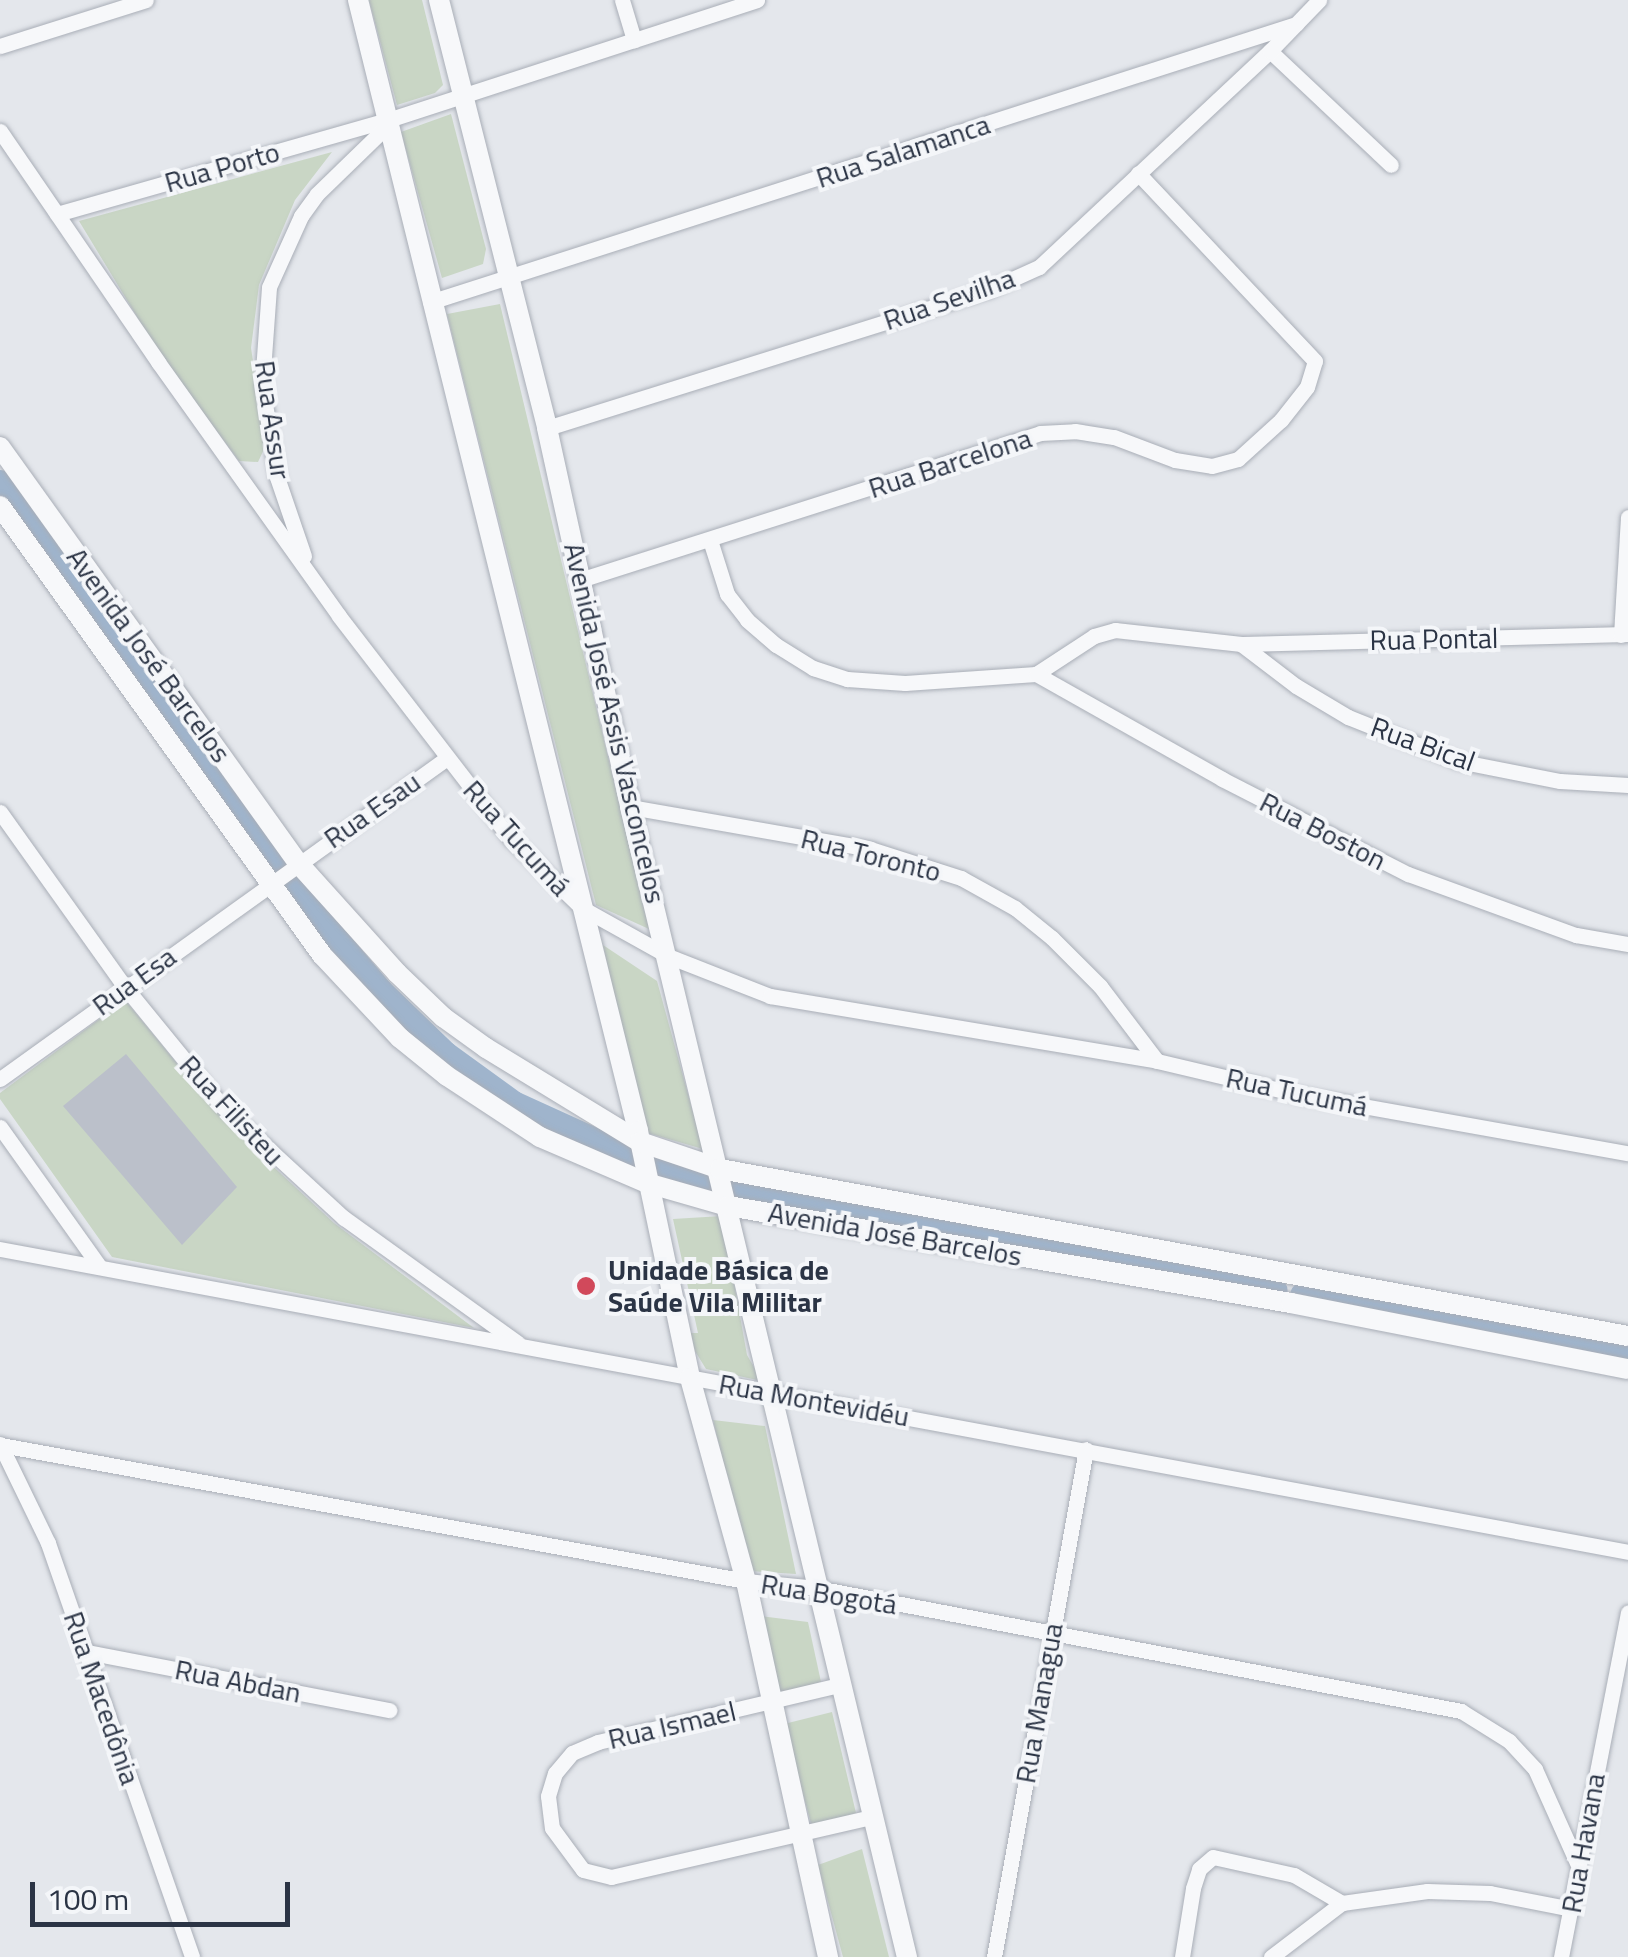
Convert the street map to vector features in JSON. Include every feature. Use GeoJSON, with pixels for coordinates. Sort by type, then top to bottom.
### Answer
{"type":"FeatureCollection","features":[{"type":"Feature","properties":{"kind":"street"},"geometry":{"type":"LineString","coordinates":[[0,46],[146,0]]}},
{"type":"Feature","properties":{"kind":"street"},"geometry":{"type":"LineString","coordinates":[[358,0],[644,1163],[690,1378],[746,1581],[798,1834],[828,1957]]}},
{"type":"Feature","properties":{"kind":"street","name":"Avenida José Assis Vasconcelos"},"geometry":{"type":"LineString","coordinates":[[439,0],[547,428],[630,807],[724,1186],[870,1818],[907,1957]]}},
{"type":"Feature","properties":{"kind":"street"},"geometry":{"type":"LineString","coordinates":[[622,0],[634,40]]}},
{"type":"Feature","properties":{"kind":"street"},"geometry":{"type":"LineString","coordinates":[[462,96],[757,0]]}},
{"type":"Feature","properties":{"kind":"street","name":"Rua Sevilha"},"geometry":{"type":"LineString","coordinates":[[547,428],[988,290],[1039,268],[1270,52],[1319,0]]}},
{"type":"Feature","properties":{"kind":"street","name":"Rua Salamanca"},"geometry":{"type":"LineString","coordinates":[[509,278],[1296,24]]}},
{"type":"Feature","properties":{"kind":"street"},"geometry":{"type":"LineString","coordinates":[[1270,52],[1391,165]]}},
{"type":"Feature","properties":{"kind":"street","name":"Rua Porto"},"geometry":{"type":"LineString","coordinates":[[57,214],[388,122],[462,96]]}},
{"type":"Feature","properties":{"kind":"street","name":"Rua Assur"},"geometry":{"type":"LineString","coordinates":[[310,574],[277,477],[262,384],[269,287],[278,258],[317,194],[388,122]]}},
{"type":"Feature","properties":{"kind":"street","name":"Rua Tucumá"},"geometry":{"type":"LineString","coordinates":[[0,131],[158,362],[447,758],[510,839],[582,908],[668,956],[770,996],[1158,1061],[1301,1095],[1628,1153]]}},
{"type":"Feature","properties":{"kind":"street","name":"Rua Barcelona"},"geometry":{"type":"LineString","coordinates":[[583,579],[1040,433],[1075,431],[1114,438],[1175,460],[1212,466],[1238,459],[1261,441],[1307,387],[1315,361],[1138,173]]}},
{"type":"Feature","properties":{"kind":"street"},"geometry":{"type":"LineString","coordinates":[[430,302],[509,278]]}},
{"type":"Feature","properties":{"kind":"street","name":"Avenida José Barcelos"},"geometry":{"type":"LineString","coordinates":[[0,447],[295,865],[443,1017],[644,1163],[724,1186],[1628,1336]]}},
{"type":"Feature","properties":{"kind":"street"},"geometry":{"type":"LineString","coordinates":[[248,485],[277,477]]}},
{"type":"Feature","properties":{"kind":"street","name":"Avenida José Barcelos"},"geometry":{"type":"LineString","coordinates":[[0,506],[358,996],[447,1076],[540,1137],[724,1186],[1628,1369]]}},
{"type":"Feature","properties":{"kind":"street"},"geometry":{"type":"LineString","coordinates":[[1624,634],[1628,517]]}},
{"type":"Feature","properties":{"kind":"street"},"geometry":{"type":"LineString","coordinates":[[710,540],[727,594],[747,620],[776,646],[813,668],[847,679],[905,683],[1036,674],[1094,636],[1116,630],[1241,644]]}},
{"type":"Feature","properties":{"kind":"street","name":"Rua Pontal"},"geometry":{"type":"LineString","coordinates":[[1241,644],[1624,634]]}},
{"type":"Feature","properties":{"kind":"street","name":"Rua Bical"},"geometry":{"type":"LineString","coordinates":[[1241,644],[1296,686],[1348,716],[1458,762],[1560,781],[1628,785]]}},
{"type":"Feature","properties":{"kind":"street","name":"Rua Boston"},"geometry":{"type":"LineString","coordinates":[[1036,674],[1222,779],[1408,874],[1576,935],[1628,944]]}},
{"type":"Feature","properties":{"kind":"street","name":"Rua Esau"},"geometry":{"type":"LineString","coordinates":[[295,865],[447,758]]}},
{"type":"Feature","properties":{"kind":"street","name":"Rua Toronto"},"geometry":{"type":"LineString","coordinates":[[630,807],[870,849],[925,863],[961,878],[1016,908],[1052,938],[1100,986],[1158,1061]]}},
{"type":"Feature","properties":{"kind":"street","name":"Rua Filisteu"},"geometry":{"type":"LineString","coordinates":[[0,812],[125,987],[222,1106],[276,1160],[344,1218],[525,1348]]}},
{"type":"Feature","properties":{"kind":"street"},"geometry":{"type":"LineString","coordinates":[[272,880],[295,865]]}},
{"type":"Feature","properties":{"kind":"street","name":"Rua Esa"},"geometry":{"type":"LineString","coordinates":[[0,1080],[272,880]]}},
{"type":"Feature","properties":{"kind":"street"},"geometry":{"type":"LineString","coordinates":[[0,1128],[100,1266]]}},
{"type":"Feature","properties":{"kind":"street","name":"Rua Montevidéu"},"geometry":{"type":"LineString","coordinates":[[0,1249],[1628,1552]]}},
{"type":"Feature","properties":{"kind":"street","name":"Rua Bogotá"},"geometry":{"type":"LineString","coordinates":[[0,1444],[746,1581],[817,1588],[1462,1712],[1509,1741],[1535,1769],[1577,1863]]}},
{"type":"Feature","properties":{"kind":"street","name":"Rua Macedônia"},"geometry":{"type":"LineString","coordinates":[[0,1444],[48,1544],[192,1957]]}},
{"type":"Feature","properties":{"kind":"street","name":"Rua Managua"},"geometry":{"type":"LineString","coordinates":[[994,1957],[1086,1449]]}},
{"type":"Feature","properties":{"kind":"street","name":"Rua Havana"},"geometry":{"type":"LineString","coordinates":[[1561,1957],[1628,1612]]}},
{"type":"Feature","properties":{"kind":"street","name":"Rua Abdan"},"geometry":{"type":"LineString","coordinates":[[88,1652],[388,1710]]}},
{"type":"Feature","properties":{"kind":"street"},"geometry":{"type":"LineString","coordinates":[[770,1702],[838,1685]]}},
{"type":"Feature","properties":{"kind":"street","name":"Rua Ismael"},"geometry":{"type":"LineString","coordinates":[[770,1702],[598,1742],[572,1753],[555,1773],[548,1796],[552,1828],[584,1870],[611,1877],[798,1834]]}},
{"type":"Feature","properties":{"kind":"street"},"geometry":{"type":"LineString","coordinates":[[798,1834],[870,1818]]}},
{"type":"Feature","properties":{"kind":"street"},"geometry":{"type":"LineString","coordinates":[[1182,1957],[1193,1888],[1199,1869],[1213,1856],[1294,1875],[1342,1903]]}},
{"type":"Feature","properties":{"kind":"street"},"geometry":{"type":"LineString","coordinates":[[1271,1957],[1342,1903],[1427,1891],[1490,1894],[1572,1909]]}},
{"type":"Feature","properties":{"kind":"green space"},"geometry":{"type":"Polygon","coordinates":[[[369,0],[422,0],[443,85],[435,93],[397,105],[369,0]]]}},
{"type":"Feature","properties":{"kind":"green space"},"geometry":{"type":"Polygon","coordinates":[[[451,114],[486,249],[483,264],[442,278],[401,132],[451,114]]]}},
{"type":"Feature","properties":{"kind":"green space"},"geometry":{"type":"Polygon","coordinates":[[[332,152],[295,200],[259,285],[251,348],[266,445],[258,462],[239,461],[162,358],[79,221],[332,152]]]}},
{"type":"Feature","properties":{"kind":"green space"},"geometry":{"type":"Polygon","coordinates":[[[500,304],[649,929],[596,905],[447,314],[500,304]]]}},
{"type":"Feature","properties":{"kind":"green space"},"geometry":{"type":"Polygon","coordinates":[[[603,945],[657,981],[703,1149],[644,1132],[603,945]]]}},
{"type":"Feature","properties":{"kind":"green space"},"geometry":{"type":"Polygon","coordinates":[[[125,1000],[225,1122],[334,1223],[474,1328],[112,1257],[0,1099],[0,1093],[125,1000]]]}},
{"type":"Feature","properties":{"kind":"green space"},"geometry":{"type":"Polygon","coordinates":[[[722,1216],[747,1355],[762,1381],[706,1369],[684,1333],[698,1333],[673,1219],[722,1216]]]}},
{"type":"Feature","properties":{"kind":"green space"},"geometry":{"type":"Polygon","coordinates":[[[713,1420],[765,1426],[796,1574],[749,1571],[713,1420]]]}},
{"type":"Feature","properties":{"kind":"green space"},"geometry":{"type":"Polygon","coordinates":[[[760,1616],[808,1622],[821,1682],[779,1694],[760,1616]]]}},
{"type":"Feature","properties":{"kind":"green space"},"geometry":{"type":"Polygon","coordinates":[[[832,1712],[856,1813],[812,1827],[784,1724],[832,1712]]]}},
{"type":"Feature","properties":{"kind":"green space"},"geometry":{"type":"Polygon","coordinates":[[[862,1849],[889,1957],[843,1957],[818,1865],[862,1849]]]}},
{"type":"Feature","properties":{"kind":"building"},"geometry":{"type":"Polygon","coordinates":[[[126,1054],[237,1187],[182,1245],[63,1106],[126,1054]]]}},
{"type":"Feature","properties":{"kind":"waterway"},"geometry":{"type":"LineString","coordinates":[[0,485],[317,920],[379,993],[444,1056],[513,1106],[656,1171],[704,1187],[1273,1291]]}},
{"type":"Feature","properties":{"kind":"waterway"},"geometry":{"type":"LineString","coordinates":[[1305,1296],[1628,1356]]}},
{"type":"Feature","properties":{"kind":"place","name":"Unidade Básica de Saúde Vila Militar"},"geometry":{"type":"Point","coordinates":[586,1286]}}]}
